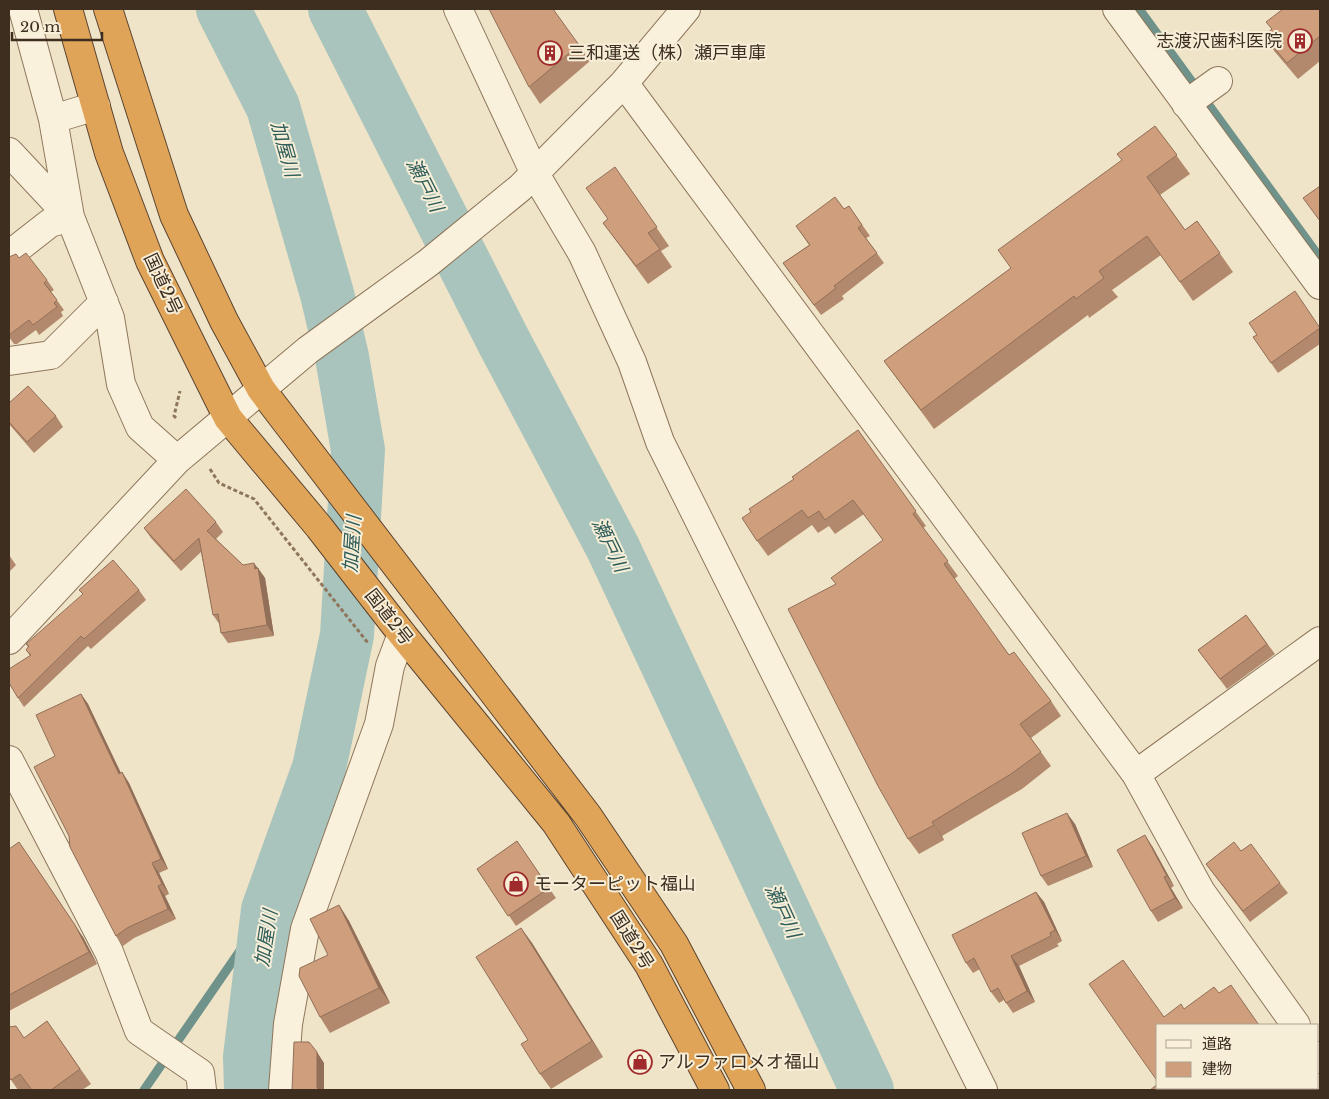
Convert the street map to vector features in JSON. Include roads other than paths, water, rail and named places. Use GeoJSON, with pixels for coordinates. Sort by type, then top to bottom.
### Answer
{"type":"FeatureCollection","features":[{"type":"Feature","properties":{"kind":"highway","name":"国道2号"},"geometry":{"type":"LineString","coordinates":[[68,9],[109,154],[150,261],[228,418],[319,527],[402,634],[556,822],[648,965],[716,1090]]}},
{"type":"Feature","properties":{"kind":"highway","name":"国道2号"},"geometry":{"type":"LineString","coordinates":[[108,9],[174,215],[224,322],[261,389],[588,816],[674,944],[751,1090]]}},
{"type":"Feature","properties":{"kind":"street"},"geometry":{"type":"LineString","coordinates":[[23,9],[54,119],[70,216],[110,318],[121,384],[140,427],[177,460]]}},
{"type":"Feature","properties":{"kind":"street"},"geometry":{"type":"LineString","coordinates":[[458,9],[527,181],[582,253],[632,362],[660,442],[983,1090]]}},
{"type":"Feature","properties":{"kind":"street"},"geometry":{"type":"LineString","coordinates":[[9,640],[177,460],[308,350],[428,263],[527,181],[624,82],[686,9]]}},
{"type":"Feature","properties":{"kind":"street"},"geometry":{"type":"LineString","coordinates":[[1117,9],[1190,101],[1320,285]]}},
{"type":"Feature","properties":{"kind":"street"},"geometry":{"type":"LineString","coordinates":[[1190,101],[1218,81]]}},
{"type":"Feature","properties":{"kind":"street"},"geometry":{"type":"LineString","coordinates":[[624,82],[1136,774],[1201,892],[1295,1024]]}},
{"type":"Feature","properties":{"kind":"street"},"geometry":{"type":"LineString","coordinates":[[54,119],[96,106]]}},
{"type":"Feature","properties":{"kind":"street"},"geometry":{"type":"LineString","coordinates":[[10,156],[70,216]]}},
{"type":"Feature","properties":{"kind":"street"},"geometry":{"type":"LineString","coordinates":[[9,255],[50,223],[70,216]]}},
{"type":"Feature","properties":{"kind":"street"},"geometry":{"type":"LineString","coordinates":[[9,361],[51,355],[104,302]]}},
{"type":"Feature","properties":{"kind":"street"},"geometry":{"type":"LineString","coordinates":[[283,1090],[288,1024],[306,929],[380,724],[382,659],[402,634]]}},
{"type":"Feature","properties":{"kind":"street"},"geometry":{"type":"LineString","coordinates":[[1136,774],[1320,641]]}},
{"type":"Feature","properties":{"kind":"street"},"geometry":{"type":"LineString","coordinates":[[9,760],[109,952],[139,1031],[201,1081]]}},
{"type":"Feature","properties":{"kind":"waterway","name":"加屋川"},"geometry":{"type":"LineString","coordinates":[[223,9],[273,107],[327,294],[342,357],[358,450],[347,635],[319,768],[268,910],[250,1057],[251,1090]]}},
{"type":"Feature","properties":{"kind":"waterway","name":"瀬戸川"},"geometry":{"type":"LineString","coordinates":[[335,9],[503,340],[613,548],[867,1090]]}},
{"type":"Feature","properties":{"kind":"waterway"},"geometry":{"type":"LineString","coordinates":[[1139,9],[1320,258]]}},
{"type":"Feature","properties":{"kind":"waterway"},"geometry":{"type":"LineString","coordinates":[[144,1090],[268,910]]}},
{"type":"Feature","properties":{"kind":"place","name":"志渡沢歯科医院"},"geometry":{"type":"Point","coordinates":[1300,41]}},
{"type":"Feature","properties":{"kind":"place","name":"三和運送（株）瀬戸車庫"},"geometry":{"type":"Point","coordinates":[550,53]}},
{"type":"Feature","properties":{"kind":"place","name":"モーターピット福山"},"geometry":{"type":"Point","coordinates":[516,884]}},
{"type":"Feature","properties":{"kind":"place","name":"アルファロメオ福山"},"geometry":{"type":"Point","coordinates":[640,1062]}}]}
